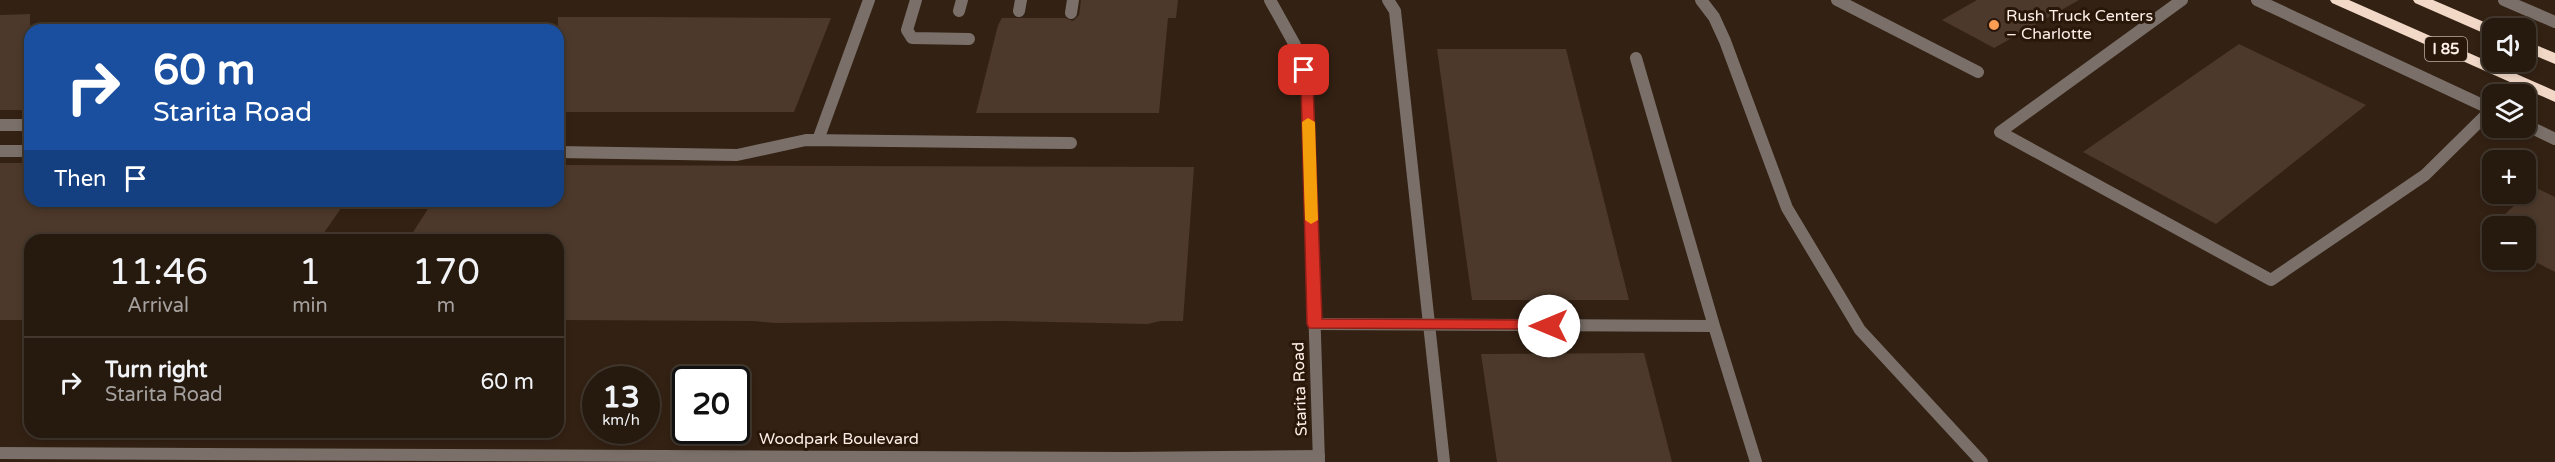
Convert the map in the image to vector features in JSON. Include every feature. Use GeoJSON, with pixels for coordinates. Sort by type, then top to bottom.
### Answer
{"type":"FeatureCollection","features":[{"type":"Feature","properties":{"kind":"highway","name":"I 85"},"geometry":{"type":"LineString","coordinates":[[2337,0],[2555,97]]}},
{"type":"Feature","properties":{"kind":"highway","name":"I 85"},"geometry":{"type":"LineString","coordinates":[[2420,0],[2482,27]]}},
{"type":"Feature","properties":{"kind":"highway"},"geometry":{"type":"LineString","coordinates":[[2536,50],[2555,59]]}},
{"type":"Feature","properties":{"kind":"street"},"geometry":{"type":"LineString","coordinates":[[818,140],[869,0]]}},
{"type":"Feature","properties":{"kind":"street"},"geometry":{"type":"LineString","coordinates":[[916,0],[907,30],[912,38],[969,39]]}},
{"type":"Feature","properties":{"kind":"street"},"geometry":{"type":"LineString","coordinates":[[959,11],[962,0]]}},
{"type":"Feature","properties":{"kind":"street"},"geometry":{"type":"LineString","coordinates":[[1019,11],[1021,0]]}},
{"type":"Feature","properties":{"kind":"street"},"geometry":{"type":"LineString","coordinates":[[1071,13],[1073,0]]}},
{"type":"Feature","properties":{"kind":"street","name":"Starita Road"},"geometry":{"type":"LineString","coordinates":[[1270,0],[1295,45],[1307,84],[1319,459]]}},
{"type":"Feature","properties":{"kind":"street"},"geometry":{"type":"LineString","coordinates":[[1388,0],[1395,11],[1431,325],[1444,462]]}},
{"type":"Feature","properties":{"kind":"street"},"geometry":{"type":"LineString","coordinates":[[1701,0],[1714,17],[1721,33],[1787,208],[1860,330],[1982,462]]}},
{"type":"Feature","properties":{"kind":"street"},"geometry":{"type":"LineString","coordinates":[[1837,0],[1978,72]]}},
{"type":"Feature","properties":{"kind":"street"},"geometry":{"type":"LineString","coordinates":[[2182,0],[2000,132],[2271,280],[2425,175],[2482,120]]}},
{"type":"Feature","properties":{"kind":"street"},"geometry":{"type":"LineString","coordinates":[[2257,0],[2482,105]]}},
{"type":"Feature","properties":{"kind":"street"},"geometry":{"type":"LineString","coordinates":[[2504,0],[2555,22]]}},
{"type":"Feature","properties":{"kind":"street"},"geometry":{"type":"LineString","coordinates":[[1636,58],[1756,462]]}},
{"type":"Feature","properties":{"kind":"street"},"geometry":{"type":"LineString","coordinates":[[0,125],[24,125]]}},
{"type":"Feature","properties":{"kind":"street"},"geometry":{"type":"LineString","coordinates":[[2536,130],[2555,139]]}},
{"type":"Feature","properties":{"kind":"street"},"geometry":{"type":"LineString","coordinates":[[564,152],[737,155],[806,140],[1071,143]]}},
{"type":"Feature","properties":{"kind":"street"},"geometry":{"type":"LineString","coordinates":[[0,151],[24,151]]}},
{"type":"Feature","properties":{"kind":"street"},"geometry":{"type":"LineString","coordinates":[[1315,324],[1714,326]]}},
{"type":"Feature","properties":{"kind":"street","name":"Woodpark Boulevard"},"geometry":{"type":"LineString","coordinates":[[0,453],[1319,459]]}},
{"type":"Feature","properties":{"kind":"building"},"geometry":{"type":"Polygon","coordinates":[[[1081,0],[1178,0],[1176,18],[1168,18],[1159,113],[976,113],[998,25],[1002,18],[1065,18],[1073,21],[1079,15],[1081,0]]]}},
{"type":"Feature","properties":{"kind":"building","name":"Rush Truck Centers – Charlotte"},"geometry":{"type":"Polygon","coordinates":[[[1977,0],[2079,0],[1994,48],[1942,20],[1977,0]]]}},
{"type":"Feature","properties":{"kind":"building"},"geometry":{"type":"Polygon","coordinates":[[[30,14],[30,24],[24,24],[24,110],[0,110],[0,15],[30,14]]]}},
{"type":"Feature","properties":{"kind":"building"},"geometry":{"type":"Polygon","coordinates":[[[558,17],[831,18],[794,112],[564,112],[564,24],[558,24],[558,17]]]}},
{"type":"Feature","properties":{"kind":"building"},"geometry":{"type":"Polygon","coordinates":[[[2239,44],[2366,105],[2216,224],[2083,152],[2239,44]]]}},
{"type":"Feature","properties":{"kind":"building"},"geometry":{"type":"Polygon","coordinates":[[[1437,49],[1566,49],[1629,300],[1472,300],[1437,49]]]}},
{"type":"Feature","properties":{"kind":"building"},"geometry":{"type":"Polygon","coordinates":[[[0,163],[24,163],[24,207],[342,207],[323,234],[24,234],[24,320],[0,320],[0,163]]]}},
{"type":"Feature","properties":{"kind":"building"},"geometry":{"type":"Polygon","coordinates":[[[564,165],[1194,167],[1183,321],[1160,321],[1148,324],[1001,321],[775,323],[564,320],[564,234],[412,234],[429,207],[564,207],[564,165]]]}},
{"type":"Feature","properties":{"kind":"building"},"geometry":{"type":"Polygon","coordinates":[[[2536,188],[2555,197],[2555,272],[2536,262],[2536,216],[2503,216],[2516,204],[2536,204],[2536,188]]]}},
{"type":"Feature","properties":{"kind":"building"},"geometry":{"type":"Polygon","coordinates":[[[1644,353],[1672,462],[1497,462],[1481,354],[1644,353]]]}},
{"type":"Feature","properties":{"kind":"slow traffic"},"geometry":{"type":"LineString","coordinates":[[1308,122],[1311,220]]}},
{"type":"Feature","properties":{"kind":"place","name":"Rush Truck Centers – Charlotte"},"geometry":{"type":"Point","coordinates":[1994,25]}},
{"type":"Feature","properties":{"kind":"route"},"geometry":{"type":"LineString","coordinates":[[1304,70],[1307,84],[1315,324],[1549,326]]}}]}
